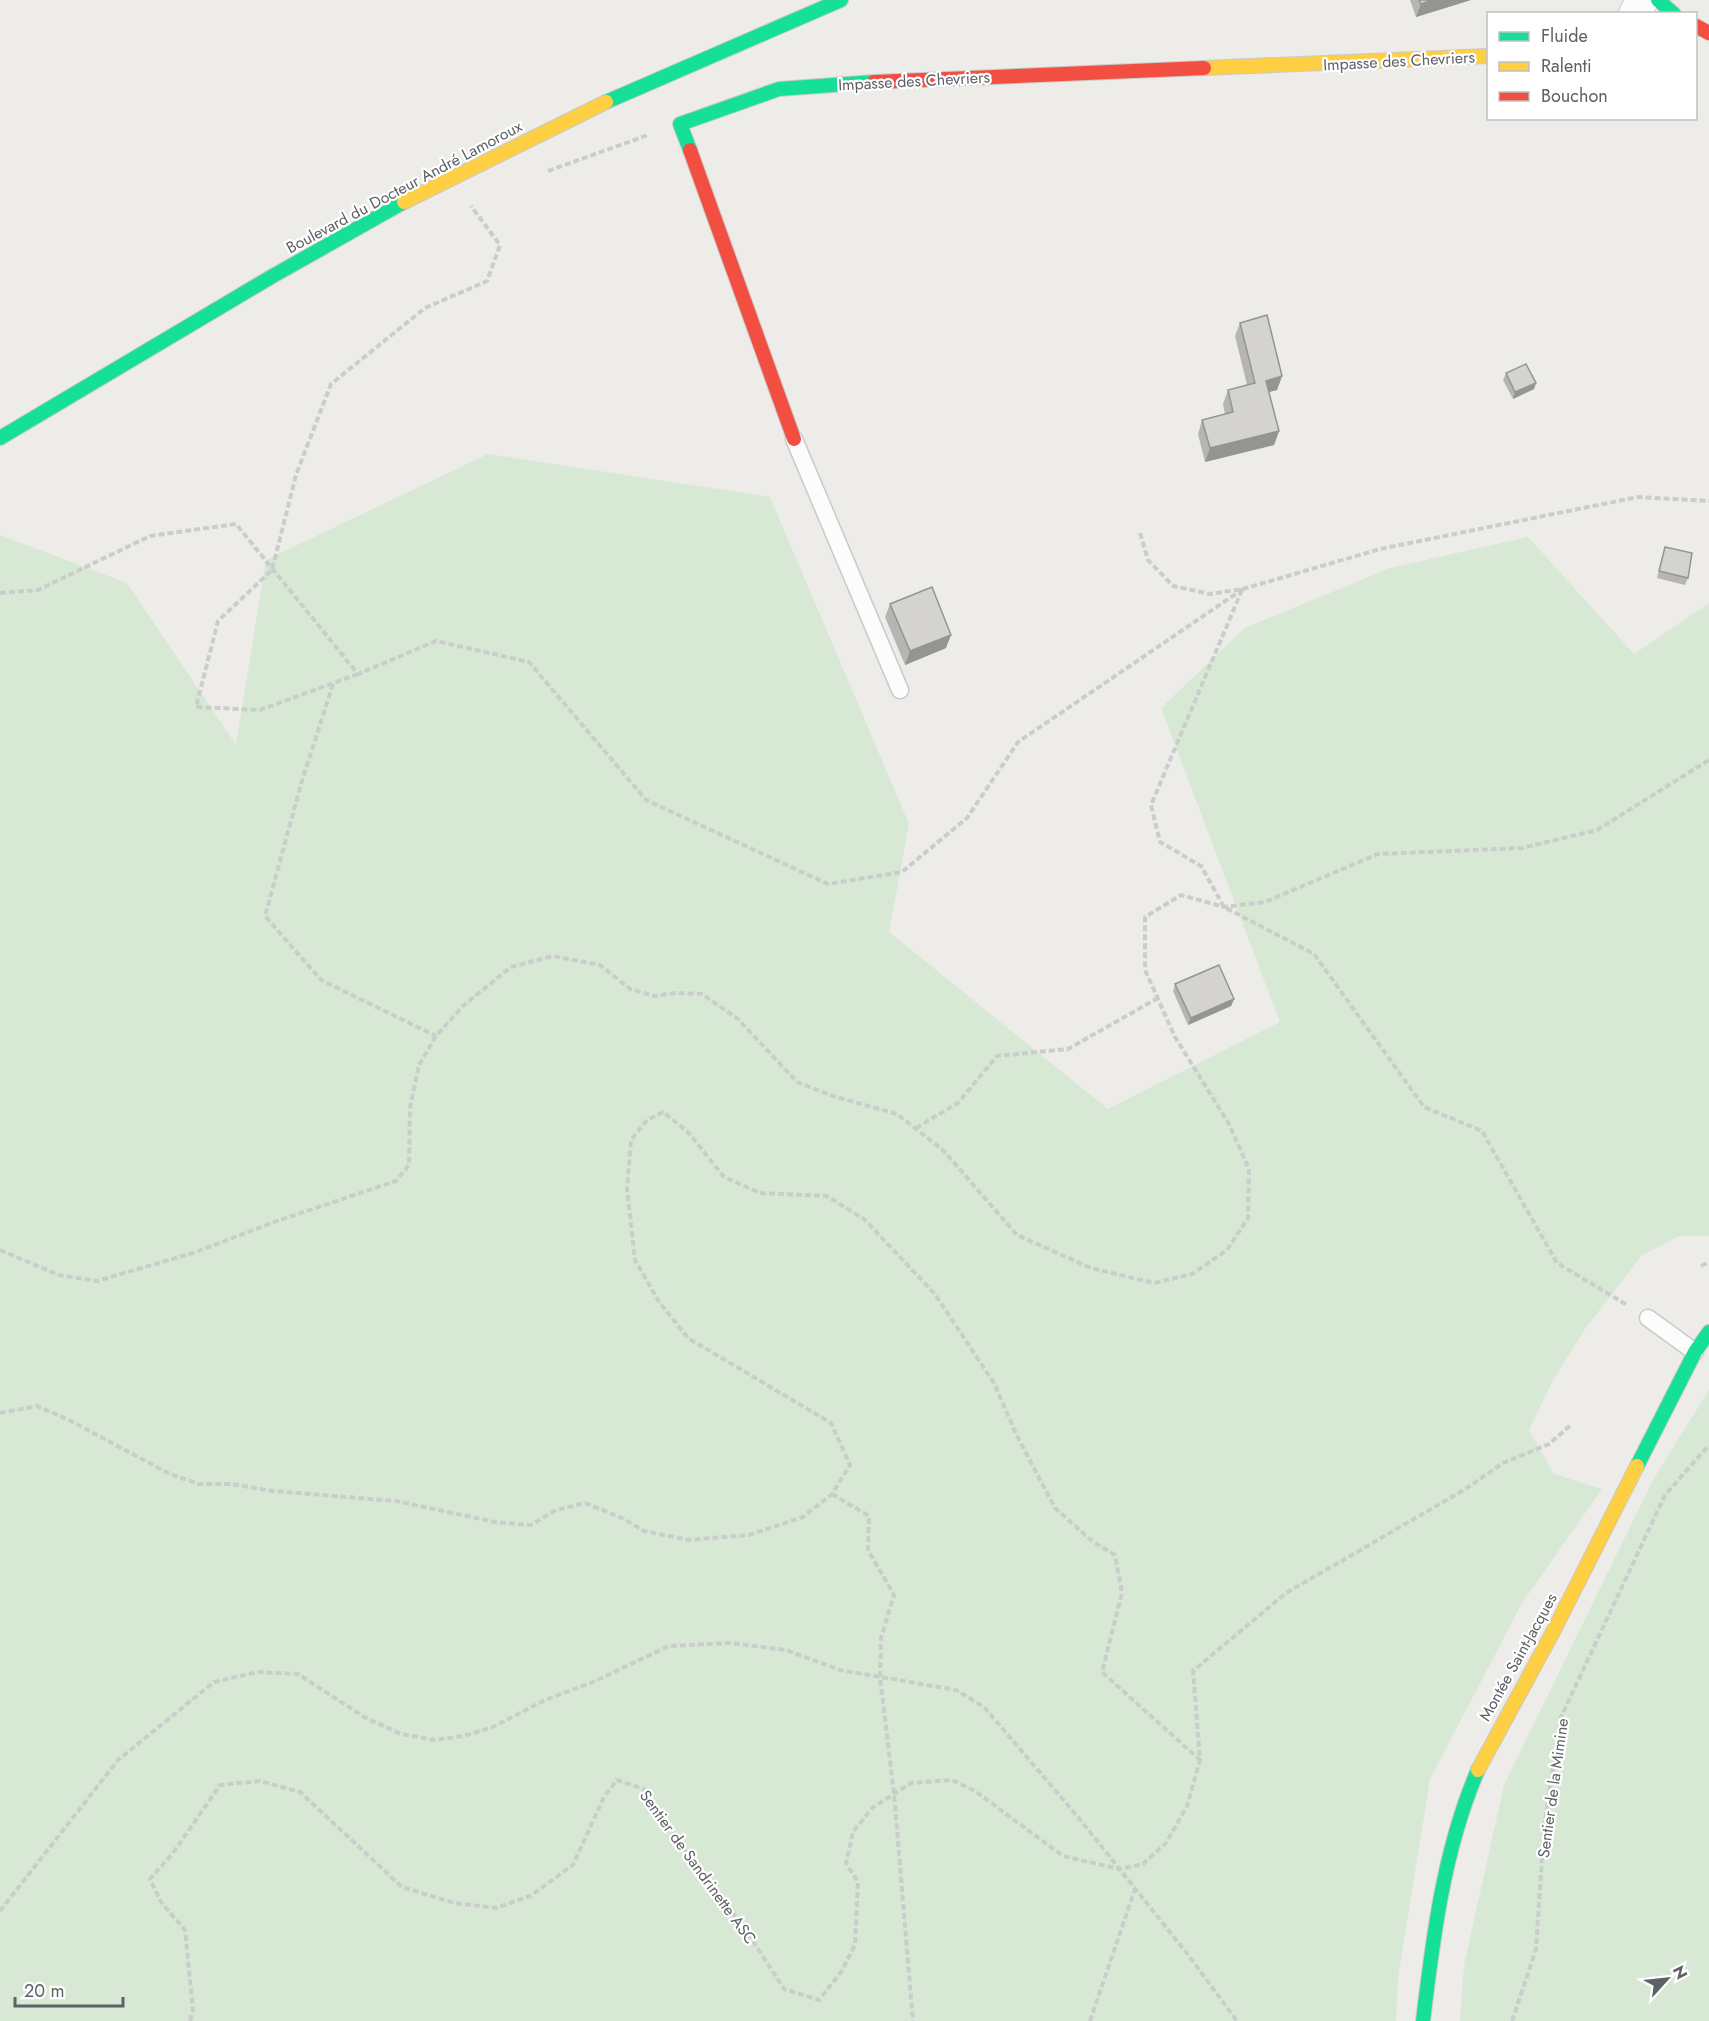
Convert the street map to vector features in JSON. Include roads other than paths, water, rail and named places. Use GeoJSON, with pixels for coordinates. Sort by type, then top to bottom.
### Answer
{"type":"FeatureCollection","features":[{"type":"Feature","properties":{"kind":"street","name":"Boulevard du Docteur André Lamoroux"},"geometry":{"type":"LineString","coordinates":[[0,438],[253,286],[452,178],[548,129],[841,0]]}},
{"type":"Feature","properties":{"kind":"street"},"geometry":{"type":"LineString","coordinates":[[1658,0],[1672,12]]}},
{"type":"Feature","properties":{"kind":"street","name":"Impasse des Chevriers"},"geometry":{"type":"LineString","coordinates":[[794,439],[680,124],[779,89],[878,82],[1487,56]]}},
{"type":"Feature","properties":{"kind":"street","name":"Montée Saint-Jacques"},"geometry":{"type":"LineString","coordinates":[[1424,2021],[1430,1963],[1452,1855],[1465,1804],[1482,1757],[1553,1632],[1695,1352],[1709,1332]]}},
{"type":"Feature","properties":{"kind":"lane"},"geometry":{"type":"LineString","coordinates":[[794,439],[900,690]]}},
{"type":"Feature","properties":{"kind":"lane"},"geometry":{"type":"LineString","coordinates":[[1648,1318],[1695,1352]]}}]}
